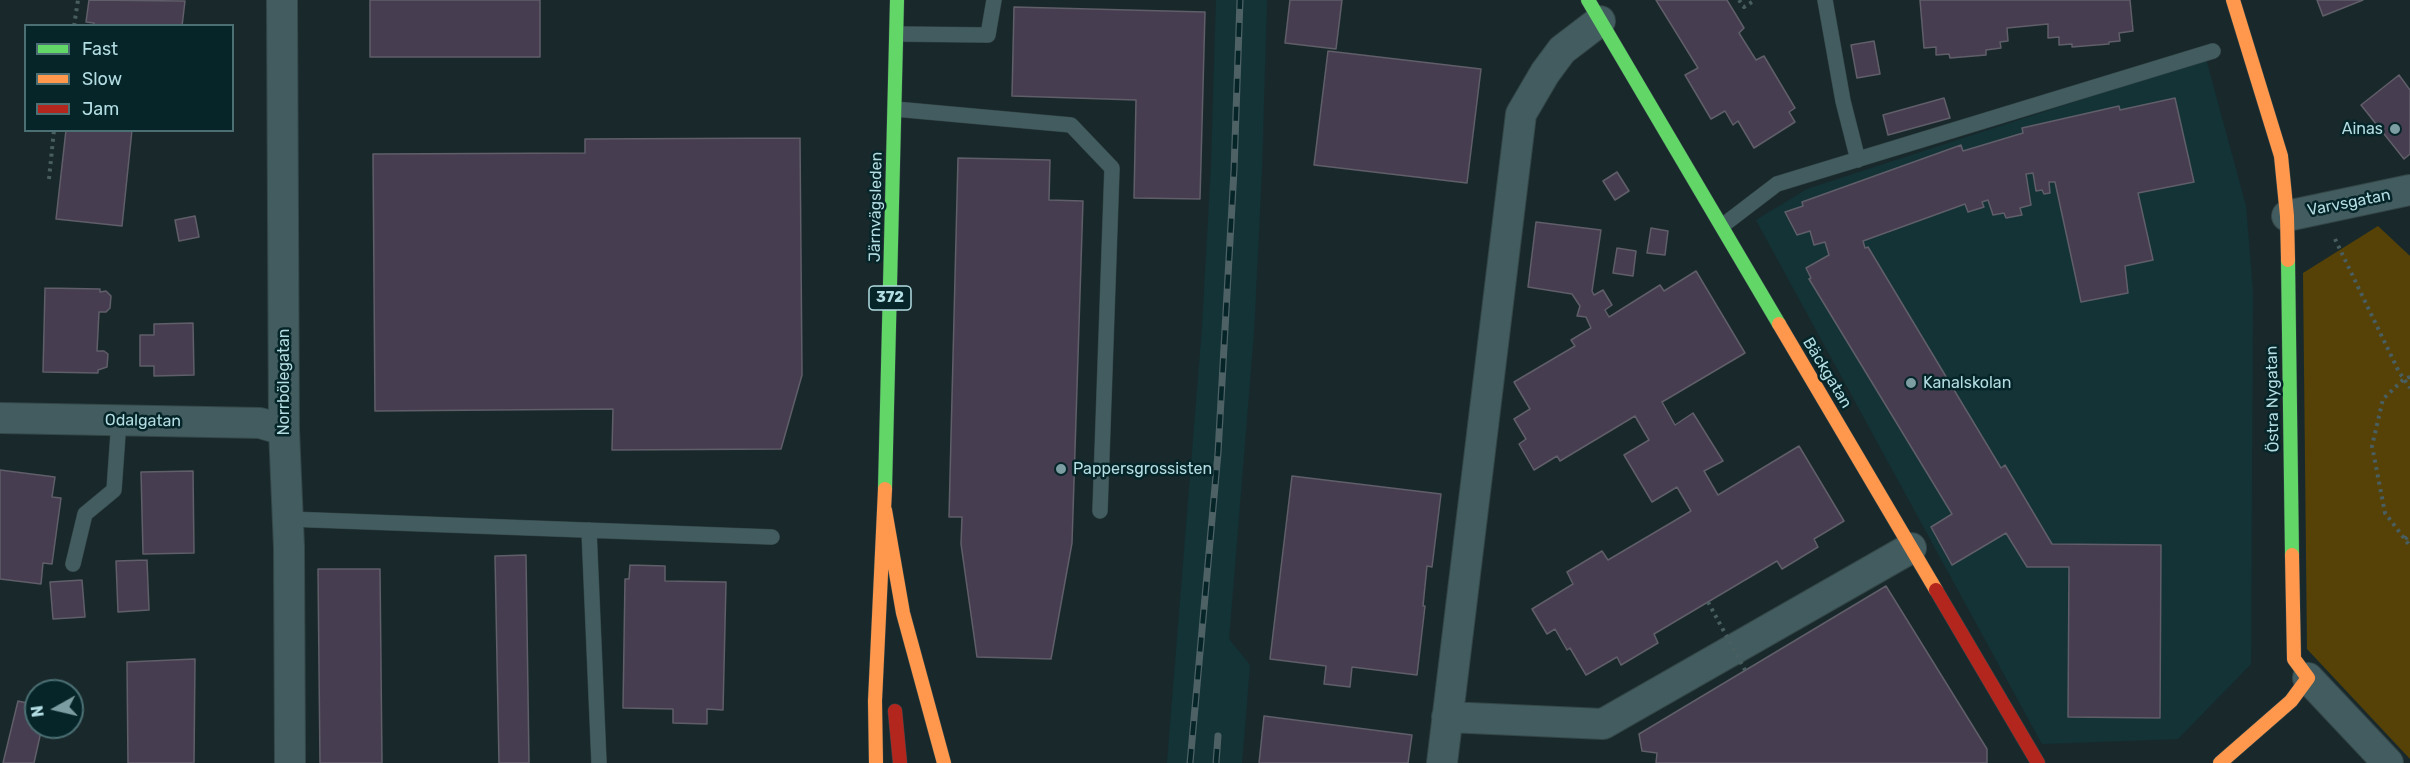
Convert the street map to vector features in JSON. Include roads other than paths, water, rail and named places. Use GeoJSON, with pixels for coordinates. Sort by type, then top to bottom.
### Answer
{"type":"FeatureCollection","features":[{"type":"Feature","properties":{"kind":"main road","name":"Järnvägsleden"},"geometry":{"type":"LineString","coordinates":[[876,763],[875,701],[885,510],[897,0]]}},
{"type":"Feature","properties":{"kind":"main road","name":"Östra Nygatan"},"geometry":{"type":"LineString","coordinates":[[2233,0],[2281,156],[2287,216],[2294,659],[2308,678]]}},
{"type":"Feature","properties":{"kind":"main road","name":"Bäckgatan"},"geometry":{"type":"LineString","coordinates":[[1594,10],[2038,763]]}},
{"type":"Feature","properties":{"kind":"main road"},"geometry":{"type":"LineString","coordinates":[[885,510],[903,613],[944,763]]}},
{"type":"Feature","properties":{"kind":"main road","name":"Järnvägsleden"},"geometry":{"type":"LineString","coordinates":[[880,595],[890,664]]}},
{"type":"Feature","properties":{"kind":"main road"},"geometry":{"type":"LineString","coordinates":[[2220,763],[2291,701],[2308,678]]}},
{"type":"Feature","properties":{"kind":"main road"},"geometry":{"type":"LineString","coordinates":[[894,697],[900,763]]}},
{"type":"Feature","properties":{"kind":"street","name":"Norrbölegatan"},"geometry":{"type":"LineString","coordinates":[[282,0],[284,430],[288,519],[290,763]]}},
{"type":"Feature","properties":{"kind":"street"},"geometry":{"type":"LineString","coordinates":[[1442,763],[1521,114],[1545,73],[1594,10]]}},
{"type":"Feature","properties":{"kind":"street","name":"Varvsgatan"},"geometry":{"type":"LineString","coordinates":[[2287,216],[2409,192]]}},
{"type":"Feature","properties":{"kind":"street","name":"Odalgatan"},"geometry":{"type":"LineString","coordinates":[[0,418],[260,423],[284,430]]}},
{"type":"Feature","properties":{"kind":"street"},"geometry":{"type":"LineString","coordinates":[[1448,717],[1604,724],[1911,548]]}},
{"type":"Feature","properties":{"kind":"street"},"geometry":{"type":"LineString","coordinates":[[2308,678],[2388,763]]}},
{"type":"Feature","properties":{"kind":"lane"},"geometry":{"type":"LineString","coordinates":[[897,34],[988,35],[994,0]]}},
{"type":"Feature","properties":{"kind":"lane"},"geometry":{"type":"LineString","coordinates":[[1825,0],[1843,100],[1858,160]]}},
{"type":"Feature","properties":{"kind":"lane"},"geometry":{"type":"LineString","coordinates":[[1722,226],[1777,184],[2213,51]]}},
{"type":"Feature","properties":{"kind":"lane"},"geometry":{"type":"LineString","coordinates":[[895,109],[1071,125],[1112,168],[1100,512]]}},
{"type":"Feature","properties":{"kind":"lane"},"geometry":{"type":"LineString","coordinates":[[73,564],[85,514],[114,490],[119,420]]}},
{"type":"Feature","properties":{"kind":"lane"},"geometry":{"type":"LineString","coordinates":[[288,519],[772,537]]}},
{"type":"Feature","properties":{"kind":"lane"},"geometry":{"type":"LineString","coordinates":[[589,530],[599,763]]}},
{"type":"Feature","properties":{"kind":"railway"},"geometry":{"type":"LineString","coordinates":[[1190,763],[1218,453],[1234,170],[1240,0]]}},
{"type":"Feature","properties":{"kind":"railway"},"geometry":{"type":"LineString","coordinates":[[1216,763],[1218,736]]}},
{"type":"Feature","properties":{"kind":"place","name":"Ainas"},"geometry":{"type":"Point","coordinates":[2395,129]}},
{"type":"Feature","properties":{"kind":"place","name":"Kanalskolan"},"geometry":{"type":"Point","coordinates":[1911,383]}},
{"type":"Feature","properties":{"kind":"place","name":"Pappersgrossisten"},"geometry":{"type":"Point","coordinates":[1061,469]}}]}
